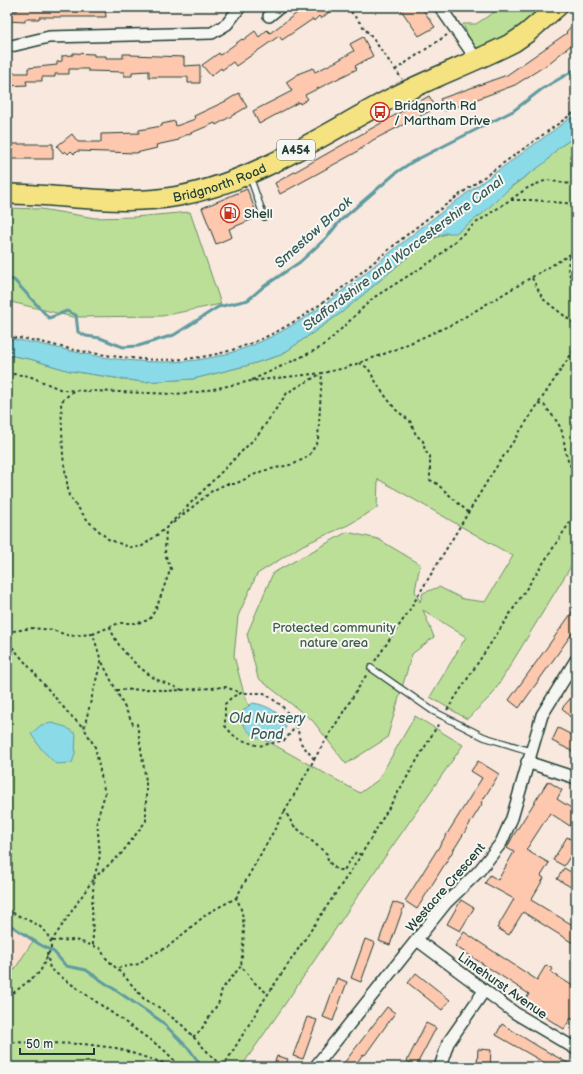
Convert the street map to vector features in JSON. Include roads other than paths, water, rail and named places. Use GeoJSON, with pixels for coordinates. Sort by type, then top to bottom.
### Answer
{"type":"FeatureCollection","features":[{"type":"Feature","properties":{"kind":"highway","name":"Bridgnorth Road"},"geometry":{"type":"LineString","coordinates":[[7,194],[116,201],[156,199],[205,190],[249,174],[411,89],[508,45],[527,33],[557,7]]}},
{"type":"Feature","properties":{"kind":"street"},"geometry":{"type":"LineString","coordinates":[[7,47],[49,37],[212,33],[227,24],[240,7]]}},
{"type":"Feature","properties":{"kind":"street"},"geometry":{"type":"LineString","coordinates":[[269,16],[280,7]]}},
{"type":"Feature","properties":{"kind":"street"},"geometry":{"type":"LineString","coordinates":[[440,7],[477,60]]}},
{"type":"Feature","properties":{"kind":"street","name":"Westacre Crescent"},"geometry":{"type":"LineString","coordinates":[[315,1067],[446,903],[491,858],[501,843],[512,818],[542,715],[576,660]]}},
{"type":"Feature","properties":{"kind":"street"},"geometry":{"type":"LineString","coordinates":[[529,756],[576,778]]}},
{"type":"Feature","properties":{"kind":"street","name":"Limehurst Avenue"},"geometry":{"type":"LineString","coordinates":[[417,940],[525,1020],[576,1049]]}},
{"type":"Feature","properties":{"kind":"street"},"geometry":{"type":"LineString","coordinates":[[440,1067],[448,1043],[484,991]]}},
{"type":"Feature","properties":{"kind":"lane"},"geometry":{"type":"LineString","coordinates":[[249,174],[264,217]]}},
{"type":"Feature","properties":{"kind":"lane"},"geometry":{"type":"LineString","coordinates":[[371,668],[432,711],[484,737],[529,756]]}},
{"type":"Feature","properties":{"kind":"water","name":"Staffordshire and Worcestershire Canal"},"geometry":{"type":"Polygon","coordinates":[[[576,114],[576,136],[558,148],[546,162],[512,186],[482,214],[456,233],[445,233],[427,241],[341,313],[281,355],[249,365],[193,379],[142,382],[70,371],[30,359],[7,355],[7,339],[35,343],[107,358],[160,362],[187,361],[222,355],[255,344],[286,329],[344,290],[444,210],[576,114]]]}},
{"type":"Feature","properties":{"kind":"water","name":"Old Nursery Pond"},"geometry":{"type":"Polygon","coordinates":[[[253,703],[273,710],[281,718],[286,727],[281,737],[274,740],[266,740],[252,734],[247,729],[243,724],[243,711],[253,703]]]}},
{"type":"Feature","properties":{"kind":"water"},"geometry":{"type":"Polygon","coordinates":[[[52,723],[66,727],[76,734],[75,754],[72,763],[56,764],[42,750],[31,734],[41,725],[52,723]]]}},
{"type":"Feature","properties":{"kind":"waterway","name":"Smestow Brook"},"geometry":{"type":"LineString","coordinates":[[7,279],[14,280],[49,318],[67,311],[76,315],[78,332],[86,336],[100,338],[123,347],[138,346],[174,335],[218,307],[248,300],[263,287],[300,262],[327,237],[340,221],[397,172],[412,162],[513,111],[542,89],[576,69]]}},
{"type":"Feature","properties":{"kind":"waterway"},"geometry":{"type":"LineString","coordinates":[[7,923],[54,952],[66,966],[86,970],[161,1021],[190,1050],[202,1067]]}},
{"type":"Feature","properties":{"kind":"place","name":"Bridgnorth Rd / Martham Drive"},"geometry":{"type":"Point","coordinates":[380,112]}},
{"type":"Feature","properties":{"kind":"place","name":"Shell"},"geometry":{"type":"Point","coordinates":[230,213]}},
{"type":"Feature","properties":{"kind":"park label","name":"Protected community nature area"},"geometry":{"type":"Point","coordinates":[334,634]}}]}
